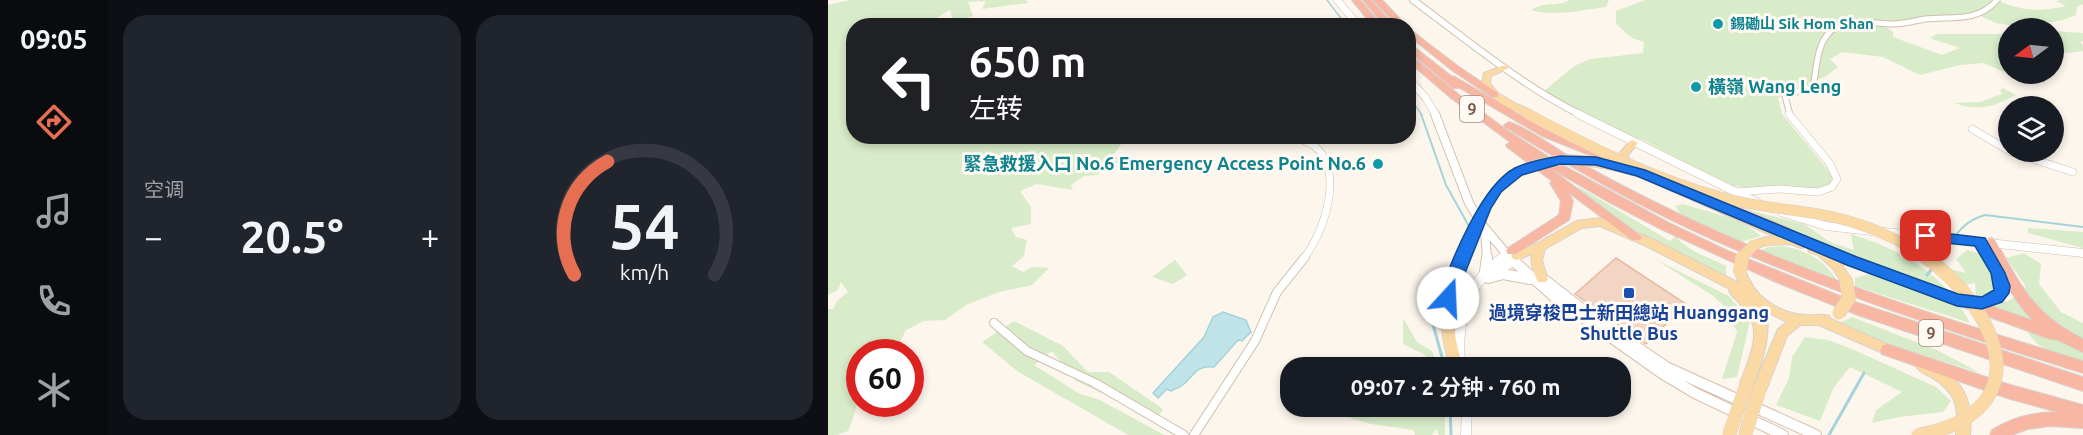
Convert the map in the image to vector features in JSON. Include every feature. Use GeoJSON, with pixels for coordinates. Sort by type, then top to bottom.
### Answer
{"type":"FeatureCollection","features":[{"type":"Feature","properties":{"kind":"highway"},"geometry":{"type":"LineString","coordinates":[[1356,0],[1371,18]]}},
{"type":"Feature","properties":{"kind":"highway"},"geometry":{"type":"LineString","coordinates":[[1367,0],[1383,18]]}},
{"type":"Feature","properties":{"kind":"highway"},"geometry":{"type":"LineString","coordinates":[[1377,0],[1395,18]]}},
{"type":"Feature","properties":{"kind":"highway"},"geometry":{"type":"LineString","coordinates":[[1416,36],[1456,69],[1495,95]]}},
{"type":"Feature","properties":{"kind":"highway","name":"9"},"geometry":{"type":"LineString","coordinates":[[1416,52],[1490,113],[1571,164],[1839,302],[2083,384]]}},
{"type":"Feature","properties":{"kind":"highway","name":"9"},"geometry":{"type":"LineString","coordinates":[[1416,64],[1492,123],[1586,183],[1699,243],[1952,327],[2083,367]]}},
{"type":"Feature","properties":{"kind":"highway"},"geometry":{"type":"LineString","coordinates":[[1421,69],[1457,102],[1539,167],[1636,237]]}},
{"type":"Feature","properties":{"kind":"highway"},"geometry":{"type":"LineString","coordinates":[[1438,71],[1528,124],[1633,170]]}},
{"type":"Feature","properties":{"kind":"highway"},"geometry":{"type":"LineString","coordinates":[[1512,256],[1556,225],[1567,213],[1567,201],[1563,193],[1539,167]]}},
{"type":"Feature","properties":{"kind":"highway"},"geometry":{"type":"LineString","coordinates":[[1985,242],[2039,319],[2054,331],[2083,346]]}},
{"type":"Feature","properties":{"kind":"highway"},"geometry":{"type":"LineString","coordinates":[[1957,300],[2083,346]]}},
{"type":"Feature","properties":{"kind":"highway"},"geometry":{"type":"LineString","coordinates":[[1887,350],[2017,394],[2083,412]]}},
{"type":"Feature","properties":{"kind":"highway"},"geometry":{"type":"LineString","coordinates":[[1998,435],[2010,428],[2047,419],[2083,421]]}},
{"type":"Feature","properties":{"kind":"main road"},"geometry":{"type":"LineString","coordinates":[[1337,0],[1352,18]]}},
{"type":"Feature","properties":{"kind":"main road"},"geometry":{"type":"LineString","coordinates":[[1505,68],[1487,75],[1485,80],[1495,95],[1570,135],[1697,189],[1747,204],[1853,222],[1894,238],[1934,263],[1964,292],[1984,320],[1995,350],[1996,374],[1989,396],[1970,416],[1948,427],[1918,435]]}},
{"type":"Feature","properties":{"kind":"main road"},"geometry":{"type":"LineString","coordinates":[[1416,87],[1439,120],[1458,179],[1475,212],[1483,226],[1512,256],[1585,320],[1670,379],[1783,435]]}},
{"type":"Feature","properties":{"kind":"main road"},"geometry":{"type":"LineString","coordinates":[[1633,143],[1623,155],[1624,160],[1633,170],[1813,249],[1957,300],[1982,303],[1997,298],[2001,293],[2003,286],[1985,242]]}},
{"type":"Feature","properties":{"kind":"main road"},"geometry":{"type":"LineString","coordinates":[[1456,357],[1447,330],[1445,310],[1454,279],[1485,207],[1497,189],[1517,172],[1530,166],[1560,160],[1596,161],[1641,173],[1852,261]]}},
{"type":"Feature","properties":{"kind":"main road"},"geometry":{"type":"LineString","coordinates":[[1475,212],[1512,256]]}},
{"type":"Feature","properties":{"kind":"main road"},"geometry":{"type":"LineString","coordinates":[[1512,256],[1540,248],[1568,230],[1588,222],[1607,224],[1755,297],[1778,312],[1798,319],[1821,320],[1933,371],[1958,393],[1966,411],[1963,435]]}},
{"type":"Feature","properties":{"kind":"main road"},"geometry":{"type":"LineString","coordinates":[[1483,226],[1487,275],[1515,275],[1540,281],[1647,356],[1714,390],[1814,434]]}},
{"type":"Feature","properties":{"kind":"main road"},"geometry":{"type":"LineString","coordinates":[[1744,435],[1754,386],[1762,309],[1744,283],[1740,271],[1741,258],[1754,245],[1773,240],[1801,244]]}},
{"type":"Feature","properties":{"kind":"main road"},"geometry":{"type":"LineString","coordinates":[[1540,248],[1536,261],[1540,281]]}},
{"type":"Feature","properties":{"kind":"main road"},"geometry":{"type":"LineString","coordinates":[[1813,249],[1830,260],[1846,280],[1849,298],[1839,313],[1821,320]]}},
{"type":"Feature","properties":{"kind":"main road"},"geometry":{"type":"LineString","coordinates":[[1716,277],[1749,304],[1758,320],[1761,333]]}},
{"type":"Feature","properties":{"kind":"main road"},"geometry":{"type":"LineString","coordinates":[[1729,435],[1782,333],[1798,319]]}},
{"type":"Feature","properties":{"kind":"street"},"geometry":{"type":"LineString","coordinates":[[1413,0],[1505,68],[1560,105],[1633,143],[1768,207],[1826,226],[2083,253]]}},
{"type":"Feature","properties":{"kind":"street"},"geometry":{"type":"LineString","coordinates":[[1734,192],[1779,189],[1818,192],[1832,187],[1837,179],[1830,163],[1811,143],[1785,106],[1785,96],[1814,86],[1820,48],[1832,29],[1843,25],[1869,22],[1908,24],[1931,19],[1964,19],[1987,11],[1997,0]]}},
{"type":"Feature","properties":{"kind":"street"},"geometry":{"type":"LineString","coordinates":[[1972,129],[1998,144]]}},
{"type":"Feature","properties":{"kind":"street"},"geometry":{"type":"LineString","coordinates":[[1194,435],[1255,341],[1277,292],[1312,248],[1326,219],[1330,190],[1325,159],[1311,144]]}},
{"type":"Feature","properties":{"kind":"street"},"geometry":{"type":"LineString","coordinates":[[2043,162],[2073,172]]}},
{"type":"Feature","properties":{"kind":"street"},"geometry":{"type":"LineString","coordinates":[[1458,357],[1457,328],[1467,301],[1487,275],[1512,256]]}},
{"type":"Feature","properties":{"kind":"street"},"geometry":{"type":"LineString","coordinates":[[994,323],[1027,351],[1095,383],[1184,435]]}},
{"type":"Feature","properties":{"kind":"street"},"geometry":{"type":"LineString","coordinates":[[1466,435],[1467,417]]}},
{"type":"Feature","properties":{"kind":"green space"},"geometry":{"type":"Polygon","coordinates":[[[850,0],[1026,0],[1028,3],[982,9],[986,1],[968,2],[973,16],[965,18],[952,18],[950,10],[936,18],[846,18],[846,144],[1121,144],[1112,157],[1125,156],[1123,164],[1111,164],[1097,175],[1084,176],[1071,185],[1073,190],[1037,184],[1020,191],[1031,207],[1031,224],[1011,228],[1016,237],[1027,240],[1024,256],[1012,266],[1023,272],[1032,267],[1049,268],[1032,285],[999,292],[966,305],[945,320],[924,321],[906,330],[902,339],[846,339],[846,417],[854,417],[848,431],[837,435],[828,435],[828,309],[833,309],[837,301],[848,292],[841,282],[838,290],[828,295],[828,5],[850,0]]]}},
{"type":"Feature","properties":{"kind":"green space"},"geometry":{"type":"Polygon","coordinates":[[[1570,0],[1609,0],[1606,7],[1578,11],[1549,13],[1531,10],[1543,5],[1560,4],[1570,0]]]}},
{"type":"Feature","properties":{"kind":"green space"},"geometry":{"type":"Polygon","coordinates":[[[1645,0],[1997,0],[2022,8],[2039,10],[2066,6],[2056,1],[2060,0],[2083,0],[2083,4],[2077,7],[2076,15],[2064,20],[1998,18],[1998,23],[1976,14],[1883,22],[1883,25],[1893,32],[1893,37],[1942,55],[1960,48],[1930,38],[1937,34],[1998,34],[1998,69],[1984,63],[1960,65],[1920,75],[1883,57],[1842,52],[1830,59],[1838,67],[1826,76],[1778,98],[1782,114],[1832,175],[1834,186],[1802,192],[1760,191],[1724,184],[1645,141],[1616,131],[1543,92],[1574,66],[1591,59],[1643,53],[1644,42],[1632,38],[1616,24],[1616,11],[1645,0]]]}},
{"type":"Feature","properties":{"kind":"green space"},"geometry":{"type":"Polygon","coordinates":[[[2064,32],[2083,33],[2083,41],[2080,42],[2083,45],[2083,51],[2064,52],[2064,32]]]}},
{"type":"Feature","properties":{"kind":"green space"},"geometry":{"type":"Polygon","coordinates":[[[2003,88],[2016,95],[1998,96],[1998,103],[1979,107],[1955,103],[1980,102],[2002,94],[2000,90],[2003,88]]]}},
{"type":"Feature","properties":{"kind":"green space"},"geometry":{"type":"Polygon","coordinates":[[[1579,187],[1670,241],[1676,236],[1692,250],[1726,266],[1726,276],[1647,237],[1569,194],[1579,187]]]}},
{"type":"Feature","properties":{"kind":"green space"},"geometry":{"type":"Polygon","coordinates":[[[1683,204],[1734,220],[1761,236],[1741,242],[1681,214],[1675,206],[1683,204]]]}},
{"type":"Feature","properties":{"kind":"green space"},"geometry":{"type":"Polygon","coordinates":[[[1729,205],[1804,224],[1830,242],[1854,250],[1851,234],[1888,248],[1921,266],[1935,278],[1960,306],[1970,323],[1855,286],[1855,278],[1869,274],[1873,263],[1836,248],[1817,247],[1788,236],[1729,205]]]}},
{"type":"Feature","properties":{"kind":"green space"},"geometry":{"type":"Polygon","coordinates":[[[2028,228],[2083,232],[2083,248],[2028,233],[2028,228]]]}},
{"type":"Feature","properties":{"kind":"green space"},"geometry":{"type":"Polygon","coordinates":[[[1781,246],[1799,250],[1814,257],[1833,274],[1838,282],[1759,251],[1768,247],[1781,246]]]}},
{"type":"Feature","properties":{"kind":"green space"},"geometry":{"type":"Polygon","coordinates":[[[1967,250],[1982,254],[2006,302],[2025,292],[2025,285],[2006,258],[2024,253],[2041,264],[2039,284],[2061,312],[2083,323],[2083,363],[2062,357],[2038,344],[2031,337],[2021,318],[2003,323],[1988,318],[1999,311],[1976,298],[1975,283],[1965,285],[1950,269],[1966,273],[1956,259],[1967,250]]]}},
{"type":"Feature","properties":{"kind":"green space"},"geometry":{"type":"Polygon","coordinates":[[[1175,260],[1187,275],[1173,284],[1152,277],[1175,260]]]}},
{"type":"Feature","properties":{"kind":"green space"},"geometry":{"type":"Polygon","coordinates":[[[1656,260],[1729,296],[1750,321],[1737,377],[1722,379],[1737,332],[1723,305],[1712,295],[1656,260]]]}},
{"type":"Feature","properties":{"kind":"green space"},"geometry":{"type":"Polygon","coordinates":[[[1852,317],[1939,351],[1980,373],[1888,344],[1839,323],[1852,317]]]}},
{"type":"Feature","properties":{"kind":"green space"},"geometry":{"type":"Polygon","coordinates":[[[1403,318],[1417,342],[1432,351],[1434,357],[1426,357],[1403,344],[1403,318]]]}},
{"type":"Feature","properties":{"kind":"green space"},"geometry":{"type":"Polygon","coordinates":[[[1014,321],[1063,346],[1088,372],[1109,372],[1163,409],[1157,419],[1076,381],[1052,351],[1034,365],[1080,394],[1100,400],[1164,435],[1128,435],[1017,371],[982,342],[1014,321]]]}},
{"type":"Feature","properties":{"kind":"green space"},"geometry":{"type":"Polygon","coordinates":[[[1805,337],[1828,340],[1854,350],[1936,387],[1951,401],[1943,412],[1872,423],[1876,410],[1902,392],[1850,367],[1834,387],[1820,421],[1776,405],[1789,378],[1792,357],[1805,337]]]}},
{"type":"Feature","properties":{"kind":"green space"},"geometry":{"type":"Polygon","coordinates":[[[1347,417],[1445,417],[1445,435],[1439,435],[1436,429],[1432,435],[1415,435],[1413,430],[1371,424],[1347,417]]]}},
{"type":"Feature","properties":{"kind":"water"},"geometry":{"type":"Polygon","coordinates":[[[1223,312],[1246,320],[1251,332],[1242,341],[1238,340],[1214,367],[1200,369],[1182,386],[1171,391],[1167,389],[1158,398],[1153,393],[1204,337],[1213,317],[1223,312]]]}},
{"type":"Feature","properties":{"kind":"building"},"geometry":{"type":"Polygon","coordinates":[[[1616,258],[1686,304],[1646,344],[1575,294],[1616,258]]]}},
{"type":"Feature","properties":{"kind":"waterway"},"geometry":{"type":"LineString","coordinates":[[1327,0],[1341,18]]}},
{"type":"Feature","properties":{"kind":"waterway"},"geometry":{"type":"LineString","coordinates":[[1416,106],[1422,115]]}},
{"type":"Feature","properties":{"kind":"waterway"},"geometry":{"type":"LineString","coordinates":[[1421,114],[1446,185],[1471,230]]}},
{"type":"Feature","properties":{"kind":"waterway"},"geometry":{"type":"LineString","coordinates":[[1940,258],[1963,227],[1985,215],[2083,227]]}},
{"type":"Feature","properties":{"kind":"waterway"},"geometry":{"type":"LineString","coordinates":[[1468,258],[1474,244]]}},
{"type":"Feature","properties":{"kind":"waterway"},"geometry":{"type":"LineString","coordinates":[[1938,261],[1941,257]]}},
{"type":"Feature","properties":{"kind":"waterway"},"geometry":{"type":"LineString","coordinates":[[1927,275],[1933,268]]}},
{"type":"Feature","properties":{"kind":"waterway"},"geometry":{"type":"LineString","coordinates":[[1442,357],[1426,299],[1432,288],[1452,271]]}},
{"type":"Feature","properties":{"kind":"waterway"},"geometry":{"type":"LineString","coordinates":[[1829,435],[1864,373]]}},
{"type":"Feature","properties":{"kind":"waterway"},"geometry":{"type":"LineString","coordinates":[[1450,417],[1451,435]]}},
{"type":"Feature","properties":{"kind":"place","name":"錫磡山 Sik Hom Shan"},"geometry":{"type":"Point","coordinates":[1718,24]}},
{"type":"Feature","properties":{"kind":"place","name":"橫嶺 Wang Leng"},"geometry":{"type":"Point","coordinates":[1696,87]}},
{"type":"Feature","properties":{"kind":"place","name":"緊急救援入口 No.6 Emergency Access Point No.6"},"geometry":{"type":"Point","coordinates":[1378,164]}},
{"type":"Feature","properties":{"kind":"place","name":"過境穿梭巴士新田總站 Huanggang Shuttle Bus"},"geometry":{"type":"Point","coordinates":[1629,293]}},
{"type":"Feature","properties":{"kind":"route"},"geometry":{"type":"LineString","coordinates":[[1448,298],[1451,285],[1485,207],[1497,189],[1517,172],[1530,166],[1560,160],[1596,161],[1667,182],[1852,261],[1957,300],[1982,303],[1997,298],[2003,286],[1980,242],[1926,236]]}}]}
